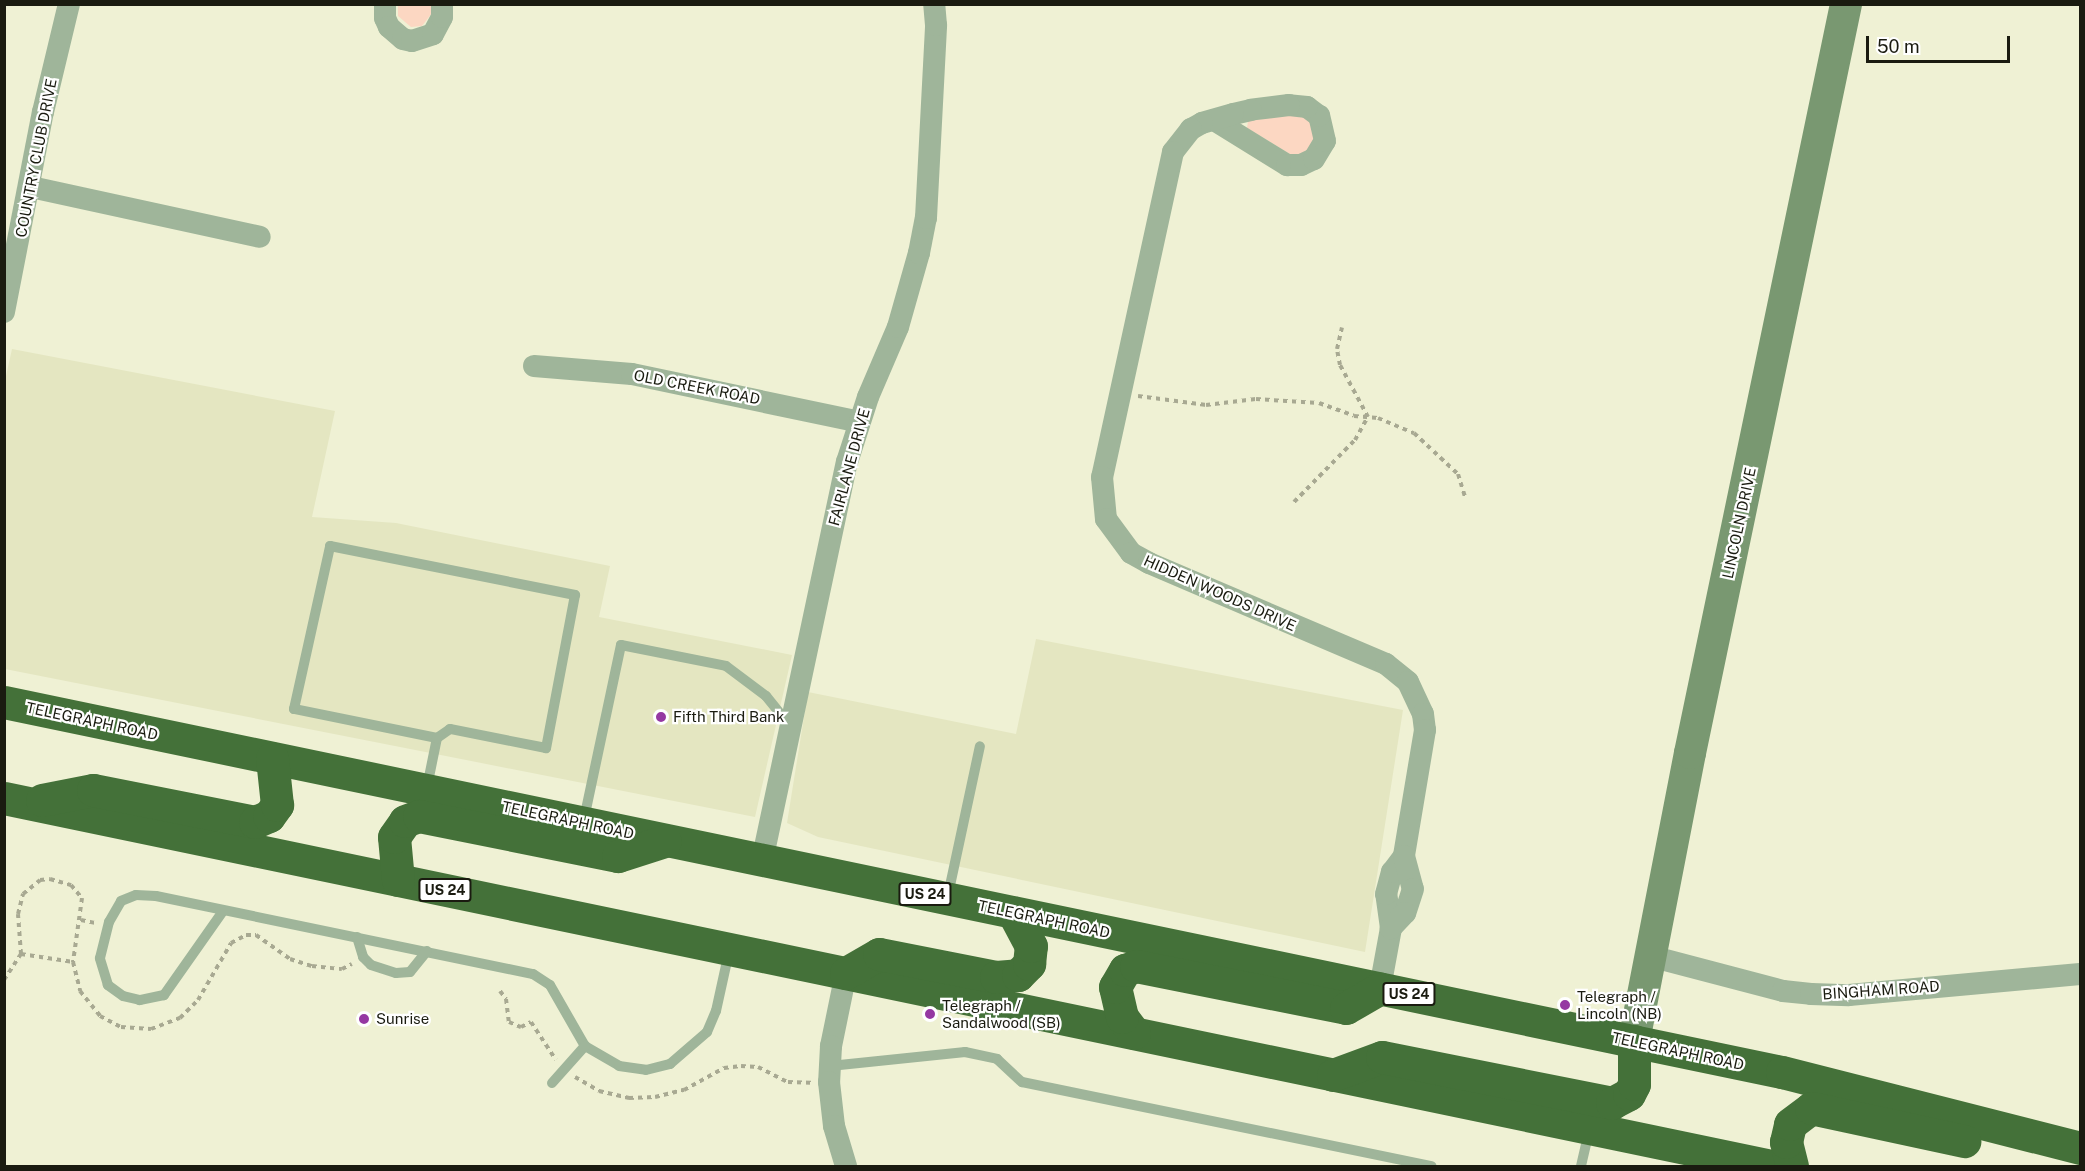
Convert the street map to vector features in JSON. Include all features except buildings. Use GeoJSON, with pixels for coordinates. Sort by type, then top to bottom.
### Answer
{"type":"FeatureCollection","features":[{"type":"Feature","properties":{"kind":"highway","name":"TELEGRAPH ROAD"},"geometry":{"type":"LineString","coordinates":[[4,702],[1782,1072],[2080,1148]]}},
{"type":"Feature","properties":{"kind":"highway"},"geometry":{"type":"LineString","coordinates":[[4,720],[53,712]]}},
{"type":"Feature","properties":{"kind":"highway"},"geometry":{"type":"LineString","coordinates":[[17,801],[93,790],[255,822],[269,816],[278,805],[272,758]]}},
{"type":"Feature","properties":{"kind":"highway","name":"US 24"},"geometry":{"type":"LineString","coordinates":[[17,801],[1772,1167]]}},
{"type":"Feature","properties":{"kind":"highway"},"geometry":{"type":"LineString","coordinates":[[398,880],[394,837],[405,821],[419,816],[618,856],[667,840]]}},
{"type":"Feature","properties":{"kind":"highway"},"geometry":{"type":"LineString","coordinates":[[846,974],[879,954],[996,977],[1018,975],[1029,964],[1031,946],[1013,912]]}},
{"type":"Feature","properties":{"kind":"highway"},"geometry":{"type":"LineString","coordinates":[[1134,1033],[1122,1017],[1114,987],[1125,970],[1136,966],[1346,1008],[1380,988]]}},
{"type":"Feature","properties":{"kind":"highway"},"geometry":{"type":"LineString","coordinates":[[1333,1075],[1382,1058],[1612,1103],[1629,1094],[1634,1084],[1634,1041]]}},
{"type":"Feature","properties":{"kind":"highway"},"geometry":{"type":"LineString","coordinates":[[1792,1167],[1786,1142],[1790,1125],[1811,1108],[2040,1159],[2080,1155]]}},
{"type":"Feature","properties":{"kind":"street","name":"COUNTRY CLUB DRIVE"},"geometry":{"type":"LineString","coordinates":[[4,312],[31,187],[43,112],[69,4]]}},
{"type":"Feature","properties":{"kind":"street"},"geometry":{"type":"LineString","coordinates":[[385,4],[385,18],[389,27],[403,39],[412,41],[433,34],[442,16],[442,4]]}},
{"type":"Feature","properties":{"kind":"street","name":"FAIRLANE DRIVE"},"geometry":{"type":"LineString","coordinates":[[762,861],[831,530],[859,422],[898,327],[926,218],[936,25],[934,4]]}},
{"type":"Feature","properties":{"kind":"street","name":"LINCOLN DRIVE"},"geometry":{"type":"LineString","coordinates":[[1634,1041],[1846,4]]}},
{"type":"Feature","properties":{"kind":"street","name":"HIDDEN WOODS DRIVE"},"geometry":{"type":"LineString","coordinates":[[1214,120],[1191,129],[1173,152],[1102,477],[1102,500],[1116,537],[1131,553],[1386,664],[1408,682],[1416,694],[1423,714],[1425,737],[1404,856],[1413,889],[1405,913],[1391,928],[1380,988]]}},
{"type":"Feature","properties":{"kind":"street"},"geometry":{"type":"LineString","coordinates":[[31,187],[260,237]]}},
{"type":"Feature","properties":{"kind":"street","name":"OLD CREEK ROAD"},"geometry":{"type":"LineString","coordinates":[[534,366],[632,374],[859,422]]}},
{"type":"Feature","properties":{"kind":"street","name":"BINGHAM ROAD"},"geometry":{"type":"LineString","coordinates":[[1650,956],[1764,987],[1811,994],[1849,995],[2080,974]]}},
{"type":"Feature","properties":{"kind":"street"},"geometry":{"type":"LineString","coordinates":[[846,974],[830,1066],[830,1106],[846,1167]]}},
{"type":"Feature","properties":{"kind":"lane"},"geometry":{"type":"LineString","coordinates":[[426,790],[437,738],[450,729],[546,748],[575,595],[330,546],[294,709],[437,738]]}},
{"type":"Feature","properties":{"kind":"lane"},"geometry":{"type":"LineString","coordinates":[[583,823],[621,645],[726,666],[766,696],[790,726]]}},
{"type":"Feature","properties":{"kind":"lane"},"geometry":{"type":"LineString","coordinates":[[947,898],[980,746]]}},
{"type":"Feature","properties":{"kind":"lane"},"geometry":{"type":"LineString","coordinates":[[223,911],[164,995],[140,1000],[123,996],[108,985],[100,958],[108,922],[121,901],[136,895],[156,896],[532,974],[550,985],[585,1046],[619,1066],[646,1070],[670,1064],[707,1032],[716,1011],[730,949]]}},
{"type":"Feature","properties":{"kind":"lane"},"geometry":{"type":"LineString","coordinates":[[357,937],[363,957],[376,969],[405,974],[427,951]]}},
{"type":"Feature","properties":{"kind":"lane"},"geometry":{"type":"LineString","coordinates":[[552,1083],[585,1046]]}},
{"type":"Feature","properties":{"kind":"lane"},"geometry":{"type":"LineString","coordinates":[[830,1066],[965,1052],[997,1059],[1022,1083],[1431,1167]]}},
{"type":"Feature","properties":{"kind":"lane"},"geometry":{"type":"LineString","coordinates":[[1581,1167],[1589,1128]]}},
{"type":"Feature","properties":{"kind":"path"},"geometry":{"type":"LineString","coordinates":[[1342,328],[1337,350],[1340,365],[1368,417]]}},
{"type":"Feature","properties":{"kind":"path"},"geometry":{"type":"LineString","coordinates":[[1120,394],[1206,405],[1256,399],[1319,403],[1368,417],[1414,433],[1458,474],[1465,497]]}},
{"type":"Feature","properties":{"kind":"path"},"geometry":{"type":"LineString","coordinates":[[1294,502],[1355,440],[1368,417]]}},
{"type":"Feature","properties":{"kind":"path"},"geometry":{"type":"LineString","coordinates":[[4,981],[21,954],[18,914],[23,894],[40,880],[61,880],[82,898],[73,962],[75,979],[88,1004],[108,1022],[135,1030],[163,1026],[180,1018],[198,1000],[231,943],[246,935],[256,935],[290,959],[312,966],[342,969],[363,957]]}},
{"type":"Feature","properties":{"kind":"path"},"geometry":{"type":"LineString","coordinates":[[21,954],[73,962]]}},
{"type":"Feature","properties":{"kind":"shaded area"},"geometry":{"type":"Polygon","coordinates":[[[398,5],[431,5],[432,13],[422,26],[411,27],[398,16],[398,5]]]}},
{"type":"Feature","properties":{"kind":"shaded area"},"geometry":{"type":"Polygon","coordinates":[[[1298,113],[1315,125],[1313,148],[1295,157],[1247,128],[1248,121],[1298,113]]]}},
{"type":"Feature","properties":{"kind":"shaded area"},"geometry":{"type":"Polygon","coordinates":[[[12,349],[335,411],[312,517],[396,523],[610,566],[599,617],[792,655],[755,817],[5,669],[4,385],[12,349]]]}},
{"type":"Feature","properties":{"kind":"shaded area"},"geometry":{"type":"Polygon","coordinates":[[[1036,639],[1403,710],[1365,952],[818,837],[787,823],[808,692],[1016,734],[1036,639]]]}},
{"type":"Feature","properties":{"kind":"place","name":"Fifth Third Bank"},"geometry":{"type":"Point","coordinates":[661,717]}},
{"type":"Feature","properties":{"kind":"place","name":"Telegraph / Lincoln (NB)"},"geometry":{"type":"Point","coordinates":[1565,1005]}},
{"type":"Feature","properties":{"kind":"place","name":"Telegraph / Sandalwood (SB)"},"geometry":{"type":"Point","coordinates":[930,1014]}},
{"type":"Feature","properties":{"kind":"place","name":"Sunrise"},"geometry":{"type":"Point","coordinates":[364,1019]}}]}
